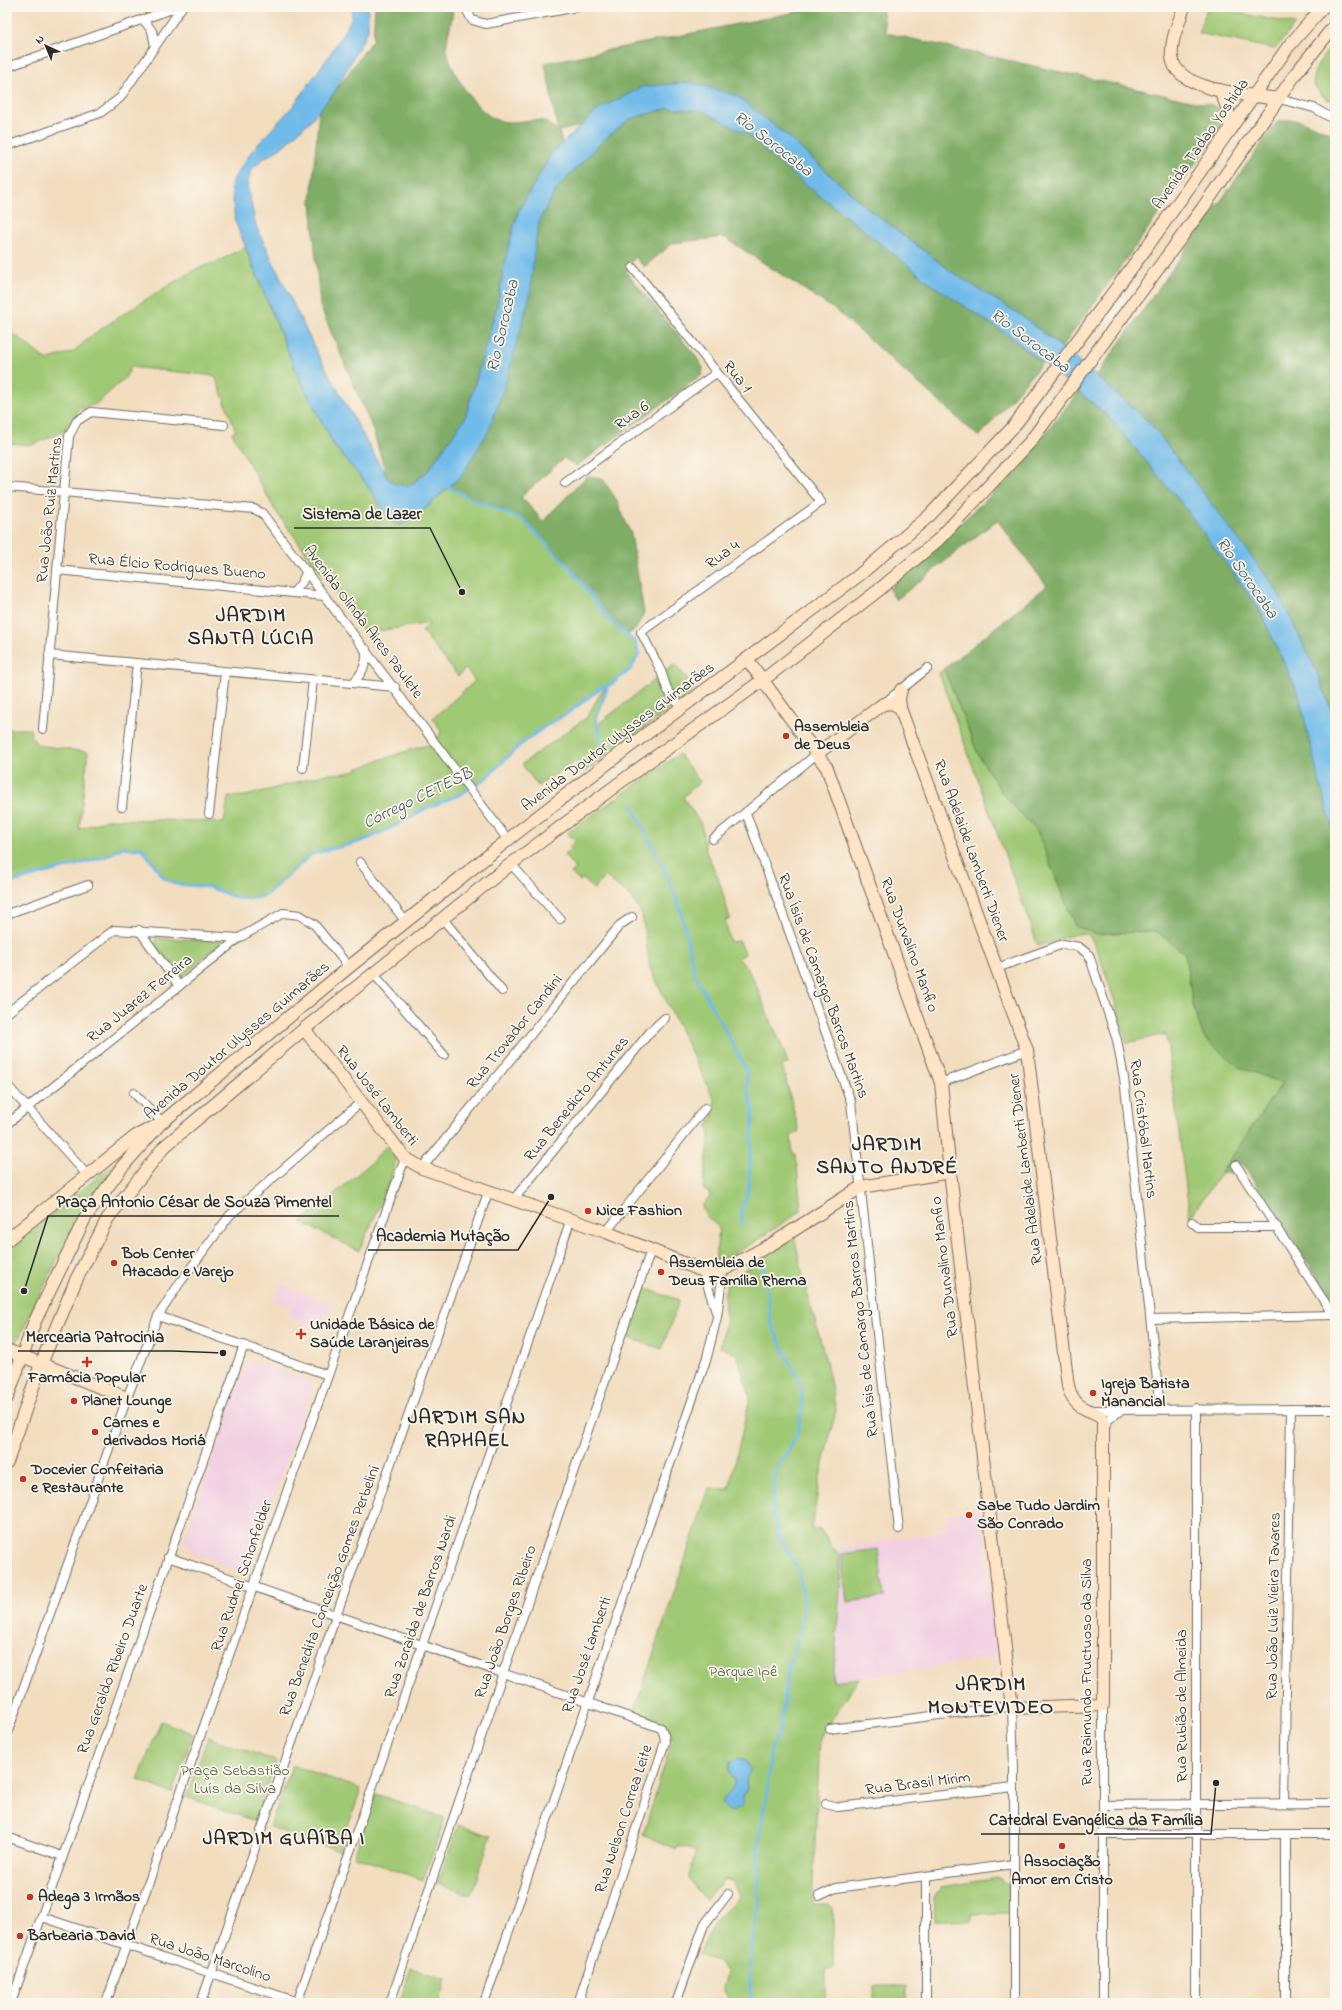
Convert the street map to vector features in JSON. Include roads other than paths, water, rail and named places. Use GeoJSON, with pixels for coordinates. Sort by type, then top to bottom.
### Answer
{"type":"FeatureCollection","features":[{"type":"Feature","properties":{"kind":"main road"},"geometry":{"type":"LineString","coordinates":[[1184,7],[1171,48],[1173,64],[1181,76],[1188,81],[1220,90],[1253,96],[1279,99],[1297,72],[1335,25]]}},
{"type":"Feature","properties":{"kind":"main road","name":"Avenida Tadao Yoshida"},"geometry":{"type":"LineString","coordinates":[[934,511],[1014,426],[1107,302],[1230,131],[1288,47],[1323,7]]}},
{"type":"Feature","properties":{"kind":"main road"},"geometry":{"type":"LineString","coordinates":[[1220,90],[1231,121],[1230,131]]}},
{"type":"Feature","properties":{"kind":"main road","name":"Avenida Doutor Ulysses Guimarães"},"geometry":{"type":"LineString","coordinates":[[7,1462],[41,1364],[76,1280],[108,1218],[164,1147],[187,1126],[304,1029],[442,918],[511,864],[630,775],[763,680],[880,589],[952,526],[1030,442],[1202,209],[1279,99]]}},
{"type":"Feature","properties":{"kind":"main road","name":"Avenida Doutor Ulysses Guimarães"},"geometry":{"type":"LineString","coordinates":[[7,1398],[35,1321],[86,1218],[122,1167],[161,1123],[349,968],[508,840],[630,746],[682,709],[858,576],[934,511]]}},
{"type":"Feature","properties":{"kind":"main road"},"geometry":{"type":"LineString","coordinates":[[747,659],[763,680]]}},
{"type":"Feature","properties":{"kind":"main road","name":"Rua Durvalino Manfio"},"geometry":{"type":"LineString","coordinates":[[763,680],[818,753],[827,768],[941,1083],[1012,1708]]}},
{"type":"Feature","properties":{"kind":"main road"},"geometry":{"type":"LineString","coordinates":[[900,708],[899,698],[901,690]]}},
{"type":"Feature","properties":{"kind":"main road"},"geometry":{"type":"LineString","coordinates":[[818,753],[883,704],[893,703],[900,708]]}},
{"type":"Feature","properties":{"kind":"main road","name":"Rua Adelaide Lamberti Diener"},"geometry":{"type":"LineString","coordinates":[[900,708],[1027,1050],[1068,1386],[1070,1394],[1077,1404],[1084,1410]]}},
{"type":"Feature","properties":{"kind":"main road"},"geometry":{"type":"LineString","coordinates":[[508,840],[514,848],[526,853]]}},
{"type":"Feature","properties":{"kind":"main road","name":"Rua José Lamberti"},"geometry":{"type":"LineString","coordinates":[[304,1029],[405,1158],[422,1168],[571,1219],[703,1271],[716,1272],[723,1270]]}},
{"type":"Feature","properties":{"kind":"main road"},"geometry":{"type":"LineString","coordinates":[[7,1240],[136,1136],[161,1123]]}},
{"type":"Feature","properties":{"kind":"main road"},"geometry":{"type":"LineString","coordinates":[[723,1270],[772,1244],[861,1187],[950,1172]]}},
{"type":"Feature","properties":{"kind":"main road"},"geometry":{"type":"LineString","coordinates":[[7,1350],[127,1398]]}},
{"type":"Feature","properties":{"kind":"main road","name":"Rua Raimundo Fructuoso da Silva"},"geometry":{"type":"LineString","coordinates":[[1084,1410],[1102,1417],[1103,1705]]}},
{"type":"Feature","properties":{"kind":"main road"},"geometry":{"type":"LineString","coordinates":[[1012,1708],[1103,1705]]}},
{"type":"Feature","properties":{"kind":"street"},"geometry":{"type":"LineString","coordinates":[[7,67],[178,7]]}},
{"type":"Feature","properties":{"kind":"street"},"geometry":{"type":"LineString","coordinates":[[7,146],[100,112],[120,98],[182,7]]}},
{"type":"Feature","properties":{"kind":"street"},"geometry":{"type":"LineString","coordinates":[[465,7],[472,20],[486,24],[577,7]]}},
{"type":"Feature","properties":{"kind":"street"},"geometry":{"type":"LineString","coordinates":[[143,19],[152,31],[155,46]]}},
{"type":"Feature","properties":{"kind":"street"},"geometry":{"type":"LineString","coordinates":[[1279,99],[1314,108],[1335,120]]}},
{"type":"Feature","properties":{"kind":"street","name":"Rua 1"},"geometry":{"type":"LineString","coordinates":[[633,268],[821,502]]}},
{"type":"Feature","properties":{"kind":"street","name":"Rua 6"},"geometry":{"type":"LineString","coordinates":[[565,483],[716,373]]}},
{"type":"Feature","properties":{"kind":"street","name":"Rua João Ruiz Martins"},"geometry":{"type":"LineString","coordinates":[[43,729],[70,436],[77,421],[91,412],[224,426]]}},
{"type":"Feature","properties":{"kind":"street","name":"Avenida Olinda Aires Paulete"},"geometry":{"type":"LineString","coordinates":[[7,486],[254,509],[268,518],[508,840]]}},
{"type":"Feature","properties":{"kind":"street","name":"Rua 4"},"geometry":{"type":"LineString","coordinates":[[682,709],[667,689],[661,671],[641,632],[821,502]]}},
{"type":"Feature","properties":{"kind":"street","name":"Rua Élcio Rodrigues Bueno"},"geometry":{"type":"LineString","coordinates":[[57,570],[325,596]]}},
{"type":"Feature","properties":{"kind":"street"},"geometry":{"type":"LineString","coordinates":[[294,592],[302,582],[307,571]]}},
{"type":"Feature","properties":{"kind":"street"},"geometry":{"type":"LineString","coordinates":[[354,682],[364,668],[366,661],[366,648]]}},
{"type":"Feature","properties":{"kind":"street"},"geometry":{"type":"LineString","coordinates":[[50,655],[395,687]]}},
{"type":"Feature","properties":{"kind":"street"},"geometry":{"type":"LineString","coordinates":[[122,807],[137,663]]}},
{"type":"Feature","properties":{"kind":"street"},"geometry":{"type":"LineString","coordinates":[[883,704],[928,668]]}},
{"type":"Feature","properties":{"kind":"street"},"geometry":{"type":"LineString","coordinates":[[208,814],[225,672]]}},
{"type":"Feature","properties":{"kind":"street"},"geometry":{"type":"LineString","coordinates":[[303,768],[313,680]]}},
{"type":"Feature","properties":{"kind":"street"},"geometry":{"type":"LineString","coordinates":[[714,839],[818,753]]}},
{"type":"Feature","properties":{"kind":"street","name":"Rua Ísis de Camargo Barros Martins"},"geometry":{"type":"LineString","coordinates":[[746,813],[851,1102],[899,1529]]}},
{"type":"Feature","properties":{"kind":"street"},"geometry":{"type":"LineString","coordinates":[[360,862],[406,922]]}},
{"type":"Feature","properties":{"kind":"street"},"geometry":{"type":"LineString","coordinates":[[511,864],[560,919]]}},
{"type":"Feature","properties":{"kind":"street"},"geometry":{"type":"LineString","coordinates":[[7,914],[88,885]]}},
{"type":"Feature","properties":{"kind":"street","name":"Rua Juarez Ferreira"},"geometry":{"type":"LineString","coordinates":[[7,1124],[239,938],[283,913],[300,916],[314,924],[349,968]]}},
{"type":"Feature","properties":{"kind":"street","name":"Rua Trovador Candini"},"geometry":{"type":"LineString","coordinates":[[422,1168],[620,925],[632,916]]}},
{"type":"Feature","properties":{"kind":"street"},"geometry":{"type":"LineString","coordinates":[[442,918],[502,991]]}},
{"type":"Feature","properties":{"kind":"street"},"geometry":{"type":"LineString","coordinates":[[7,1012],[114,930],[139,930],[239,938]]}},
{"type":"Feature","properties":{"kind":"street"},"geometry":{"type":"LineString","coordinates":[[139,930],[179,986]]}},
{"type":"Feature","properties":{"kind":"street","name":"Rua Cristóbal Martins"},"geometry":{"type":"LineString","coordinates":[[997,968],[1063,944],[1079,947],[1089,955],[1117,1040],[1125,1094],[1160,1408]]}},
{"type":"Feature","properties":{"kind":"street"},"geometry":{"type":"LineString","coordinates":[[373,974],[444,1055]]}},
{"type":"Feature","properties":{"kind":"street","name":"Rua Benedicto Antunes"},"geometry":{"type":"LineString","coordinates":[[514,1199],[650,1032],[665,1018]]}},
{"type":"Feature","properties":{"kind":"street"},"geometry":{"type":"LineString","coordinates":[[941,1083],[1027,1050]]}},
{"type":"Feature","properties":{"kind":"street"},"geometry":{"type":"LineString","coordinates":[[7,1085],[38,1118],[88,1176]]}},
{"type":"Feature","properties":{"kind":"street"},"geometry":{"type":"LineString","coordinates":[[134,1093],[161,1123]]}},
{"type":"Feature","properties":{"kind":"street"},"geometry":{"type":"LineString","coordinates":[[7,1734],[127,1398],[158,1316],[179,1284],[230,1215],[361,1102]]}},
{"type":"Feature","properties":{"kind":"street"},"geometry":{"type":"LineString","coordinates":[[606,1232],[705,1108]]}},
{"type":"Feature","properties":{"kind":"street","name":"Rua Rudnei Schonfelder"},"geometry":{"type":"LineString","coordinates":[[106,2003],[405,1158]]}},
{"type":"Feature","properties":{"kind":"street"},"geometry":{"type":"LineString","coordinates":[[1236,1165],[1334,1315]]}},
{"type":"Feature","properties":{"kind":"street","name":"Rua Benedita Conceição Gomes Perbelini"},"geometry":{"type":"LineString","coordinates":[[201,2003],[336,1616],[489,1190]]}},
{"type":"Feature","properties":{"kind":"street","name":"Rua Zoraida de Barros Nardi"},"geometry":{"type":"LineString","coordinates":[[298,2003],[571,1219]]}},
{"type":"Feature","properties":{"kind":"street"},"geometry":{"type":"LineString","coordinates":[[1192,1222],[1198,1227],[1277,1227]]}},
{"type":"Feature","properties":{"kind":"street","name":"Rua João Borges Ribeiro"},"geometry":{"type":"LineString","coordinates":[[390,2003],[503,1673],[651,1250]]}},
{"type":"Feature","properties":{"kind":"street","name":"Rua José Lamberti"},"geometry":{"type":"LineString","coordinates":[[484,2003],[705,1364],[717,1317],[723,1270]]}},
{"type":"Feature","properties":{"kind":"street"},"geometry":{"type":"LineString","coordinates":[[703,1271],[717,1317]]}},
{"type":"Feature","properties":{"kind":"street"},"geometry":{"type":"LineString","coordinates":[[1151,1319],[1334,1315]]}},
{"type":"Feature","properties":{"kind":"street"},"geometry":{"type":"LineString","coordinates":[[158,1316],[328,1375]]}},
{"type":"Feature","properties":{"kind":"street","name":"Rua Geraldo Ribeiro Duarte"},"geometry":{"type":"LineString","coordinates":[[11,2003],[244,1346]]}},
{"type":"Feature","properties":{"kind":"street"},"geometry":{"type":"LineString","coordinates":[[1084,1410],[1160,1408],[1335,1409]]}},
{"type":"Feature","properties":{"kind":"street","name":"Rua Rubião de Almeida"},"geometry":{"type":"LineString","coordinates":[[1196,1408],[1196,2003]]}},
{"type":"Feature","properties":{"kind":"street","name":"Rua João Luiz Vieira Tavares"},"geometry":{"type":"LineString","coordinates":[[1284,1803],[1291,1408]]}},
{"type":"Feature","properties":{"kind":"street","name":"Rua Raimundo Fructuoso da Silva"},"geometry":{"type":"LineString","coordinates":[[1103,1436],[1104,1424],[1122,1410]]}},
{"type":"Feature","properties":{"kind":"street","name":"Rua Nelson Correa Leite"},"geometry":{"type":"LineString","coordinates":[[168,1557],[660,1728],[664,1735],[665,1742],[578,2003]]}},
{"type":"Feature","properties":{"kind":"street","name":"Rua Raimundo Fructuoso da Silva"},"geometry":{"type":"LineString","coordinates":[[1103,1705],[1103,2003]]}},
{"type":"Feature","properties":{"kind":"street"},"geometry":{"type":"LineString","coordinates":[[830,1729],[1002,1706],[1012,1708]]}},
{"type":"Feature","properties":{"kind":"street","name":"Rua Durvalino Manfio"},"geometry":{"type":"LineString","coordinates":[[1012,1708],[1014,1770],[1014,2003]]}},
{"type":"Feature","properties":{"kind":"street","name":"Rua Brasil Mirim"},"geometry":{"type":"LineString","coordinates":[[826,1804],[838,1807],[1014,1787]]}},
{"type":"Feature","properties":{"kind":"street"},"geometry":{"type":"LineString","coordinates":[[1103,1805],[1335,1803]]}},
{"type":"Feature","properties":{"kind":"street"},"geometry":{"type":"LineString","coordinates":[[1103,1834],[1335,1834]]}},
{"type":"Feature","properties":{"kind":"street"},"geometry":{"type":"LineString","coordinates":[[1285,2003],[1286,1834]]}},
{"type":"Feature","properties":{"kind":"street"},"geometry":{"type":"LineString","coordinates":[[7,1838],[62,1856]]}},
{"type":"Feature","properties":{"kind":"street"},"geometry":{"type":"LineString","coordinates":[[819,1896],[836,1888],[1014,1864]]}},
{"type":"Feature","properties":{"kind":"street"},"geometry":{"type":"LineString","coordinates":[[926,1876],[926,2003]]}},
{"type":"Feature","properties":{"kind":"street"},"geometry":{"type":"LineString","coordinates":[[676,2003],[704,1926],[728,1894]]}},
{"type":"Feature","properties":{"kind":"street","name":"Rua João Marcolino"},"geometry":{"type":"LineString","coordinates":[[42,1917],[298,2003]]}},
{"type":"Feature","properties":{"kind":"water","name":"Rio Sorocaba"},"geometry":{"type":"Polygon","coordinates":[[[352,7],[368,7],[368,30],[334,93],[310,121],[281,148],[264,158],[251,170],[247,185],[256,226],[314,347],[387,478],[395,484],[409,486],[427,472],[465,418],[497,306],[508,248],[518,212],[552,153],[599,109],[642,87],[691,82],[737,96],[787,136],[865,206],[952,272],[1022,316],[1080,362],[1152,425],[1276,589],[1317,672],[1335,720],[1335,834],[1319,781],[1299,695],[1258,607],[1183,505],[1107,415],[1011,337],[934,286],[791,173],[746,133],[703,111],[669,108],[630,119],[600,143],[556,190],[540,219],[535,245],[530,295],[507,378],[489,430],[462,475],[425,509],[400,525],[391,521],[364,481],[335,447],[298,376],[235,221],[231,183],[252,151],[294,105],[331,53],[352,18],[352,7]]]}},
{"type":"Feature","properties":{"kind":"water"},"geometry":{"type":"Polygon","coordinates":[[[740,1758],[745,1760],[751,1769],[746,1780],[747,1792],[743,1795],[743,1806],[733,1812],[724,1806],[723,1801],[734,1786],[734,1779],[729,1770],[730,1762],[740,1758]]]}},
{"type":"Feature","properties":{"kind":"waterway","name":"Córrego CETESB"},"geometry":{"type":"LineString","coordinates":[[7,886],[16,881],[105,857],[123,847],[133,849],[142,848],[164,878],[175,884],[209,887],[237,898],[250,899],[266,895],[312,854],[370,838],[409,819],[422,810],[459,795],[483,781],[520,745],[544,727],[568,713],[602,687],[610,685],[630,670],[639,654],[636,643],[611,622],[570,568],[523,520],[478,502],[446,486]]}},
{"type":"Feature","properties":{"kind":"waterway"},"geometry":{"type":"LineString","coordinates":[[601,745],[596,719],[608,686]]}},
{"type":"Feature","properties":{"kind":"waterway"},"geometry":{"type":"LineString","coordinates":[[631,804],[665,871],[681,911],[695,975],[747,1071],[747,1088],[753,1108],[753,1123],[748,1192],[740,1213],[744,1226]]}},
{"type":"Feature","properties":{"kind":"waterway"},"geometry":{"type":"LineString","coordinates":[[751,2003],[750,1980],[753,1933],[759,1902],[758,1851],[761,1823],[766,1801],[771,1749],[780,1728],[788,1671],[801,1626],[804,1602],[798,1568],[779,1537],[773,1516],[774,1488],[777,1466],[788,1452],[798,1432],[802,1408],[802,1388],[771,1323],[763,1266]]}},
{"type":"Feature","properties":{"kind":"place","name":"Sistema de Lazer"},"geometry":{"type":"Point","coordinates":[462,592]}},
{"type":"Feature","properties":{"kind":"place","name":"Assembleia de Deus"},"geometry":{"type":"Point","coordinates":[786,736]}},
{"type":"Feature","properties":{"kind":"place","name":"Academia Mutação"},"geometry":{"type":"Point","coordinates":[551,1197]}},
{"type":"Feature","properties":{"kind":"place","name":"Nice Fashion"},"geometry":{"type":"Point","coordinates":[588,1211]}},
{"type":"Feature","properties":{"kind":"place","name":"Bob Center Atacado e Varejo"},"geometry":{"type":"Point","coordinates":[114,1263]}},
{"type":"Feature","properties":{"kind":"place","name":"Assembleia de Deus Família Rhema"},"geometry":{"type":"Point","coordinates":[661,1272]}},
{"type":"Feature","properties":{"kind":"place","name":"Praça Antonio César de Souza Pimentel"},"geometry":{"type":"Point","coordinates":[24,1291]}},
{"type":"Feature","properties":{"kind":"place","name":"Unidade Básica de Saúde Laranjeiras"},"geometry":{"type":"Point","coordinates":[301,1334]}},
{"type":"Feature","properties":{"kind":"place","name":"Mercearia Patrocinia"},"geometry":{"type":"Point","coordinates":[223,1353]}},
{"type":"Feature","properties":{"kind":"place","name":"Farmácia Popular"},"geometry":{"type":"Point","coordinates":[87,1362]}},
{"type":"Feature","properties":{"kind":"place","name":"Igreja Batista Manancial"},"geometry":{"type":"Point","coordinates":[1093,1393]}},
{"type":"Feature","properties":{"kind":"place","name":"Planet Lounge"},"geometry":{"type":"Point","coordinates":[74,1401]}},
{"type":"Feature","properties":{"kind":"place","name":"Carnes e derivados Moriá"},"geometry":{"type":"Point","coordinates":[95,1432]}},
{"type":"Feature","properties":{"kind":"place","name":"Docevier Confeitaria e Restaurante"},"geometry":{"type":"Point","coordinates":[23,1479]}},
{"type":"Feature","properties":{"kind":"place","name":"Sabe Tudo Jardim São Conrado"},"geometry":{"type":"Point","coordinates":[969,1515]}},
{"type":"Feature","properties":{"kind":"place","name":"Catedral Evangélica da Família"},"geometry":{"type":"Point","coordinates":[1216,1783]}},
{"type":"Feature","properties":{"kind":"place","name":"Associação Amor em Cristo"},"geometry":{"type":"Point","coordinates":[1062,1846]}},
{"type":"Feature","properties":{"kind":"place","name":"Adega 3 Irmãos"},"geometry":{"type":"Point","coordinates":[30,1897]}},
{"type":"Feature","properties":{"kind":"place","name":"Barbearia David"},"geometry":{"type":"Point","coordinates":[20,1936]}},
{"type":"Feature","properties":{"kind":"district","name":"JARDIM SANTA LÚCIA"},"geometry":{"type":"Point","coordinates":[251,628]}},
{"type":"Feature","properties":{"kind":"district","name":"JARDIM SANTO ANDRÉ"},"geometry":{"type":"Point","coordinates":[887,1156]}},
{"type":"Feature","properties":{"kind":"district","name":"JARDIM SAN RAPHAEL"},"geometry":{"type":"Point","coordinates":[467,1430]}},
{"type":"Feature","properties":{"kind":"district","name":"JARDIM MONTEVIDEO"},"geometry":{"type":"Point","coordinates":[991,1696]}},
{"type":"Feature","properties":{"kind":"district","name":"JARDIM GUAÍBA I"},"geometry":{"type":"Point","coordinates":[284,1839]}},
{"type":"Feature","properties":{"kind":"park label","name":"Parque Ipê"},"geometry":{"type":"Point","coordinates":[743,1672]}},
{"type":"Feature","properties":{"kind":"park label","name":"Praça Sebastião Luís da Silva"},"geometry":{"type":"Point","coordinates":[235,1780]}}]}
